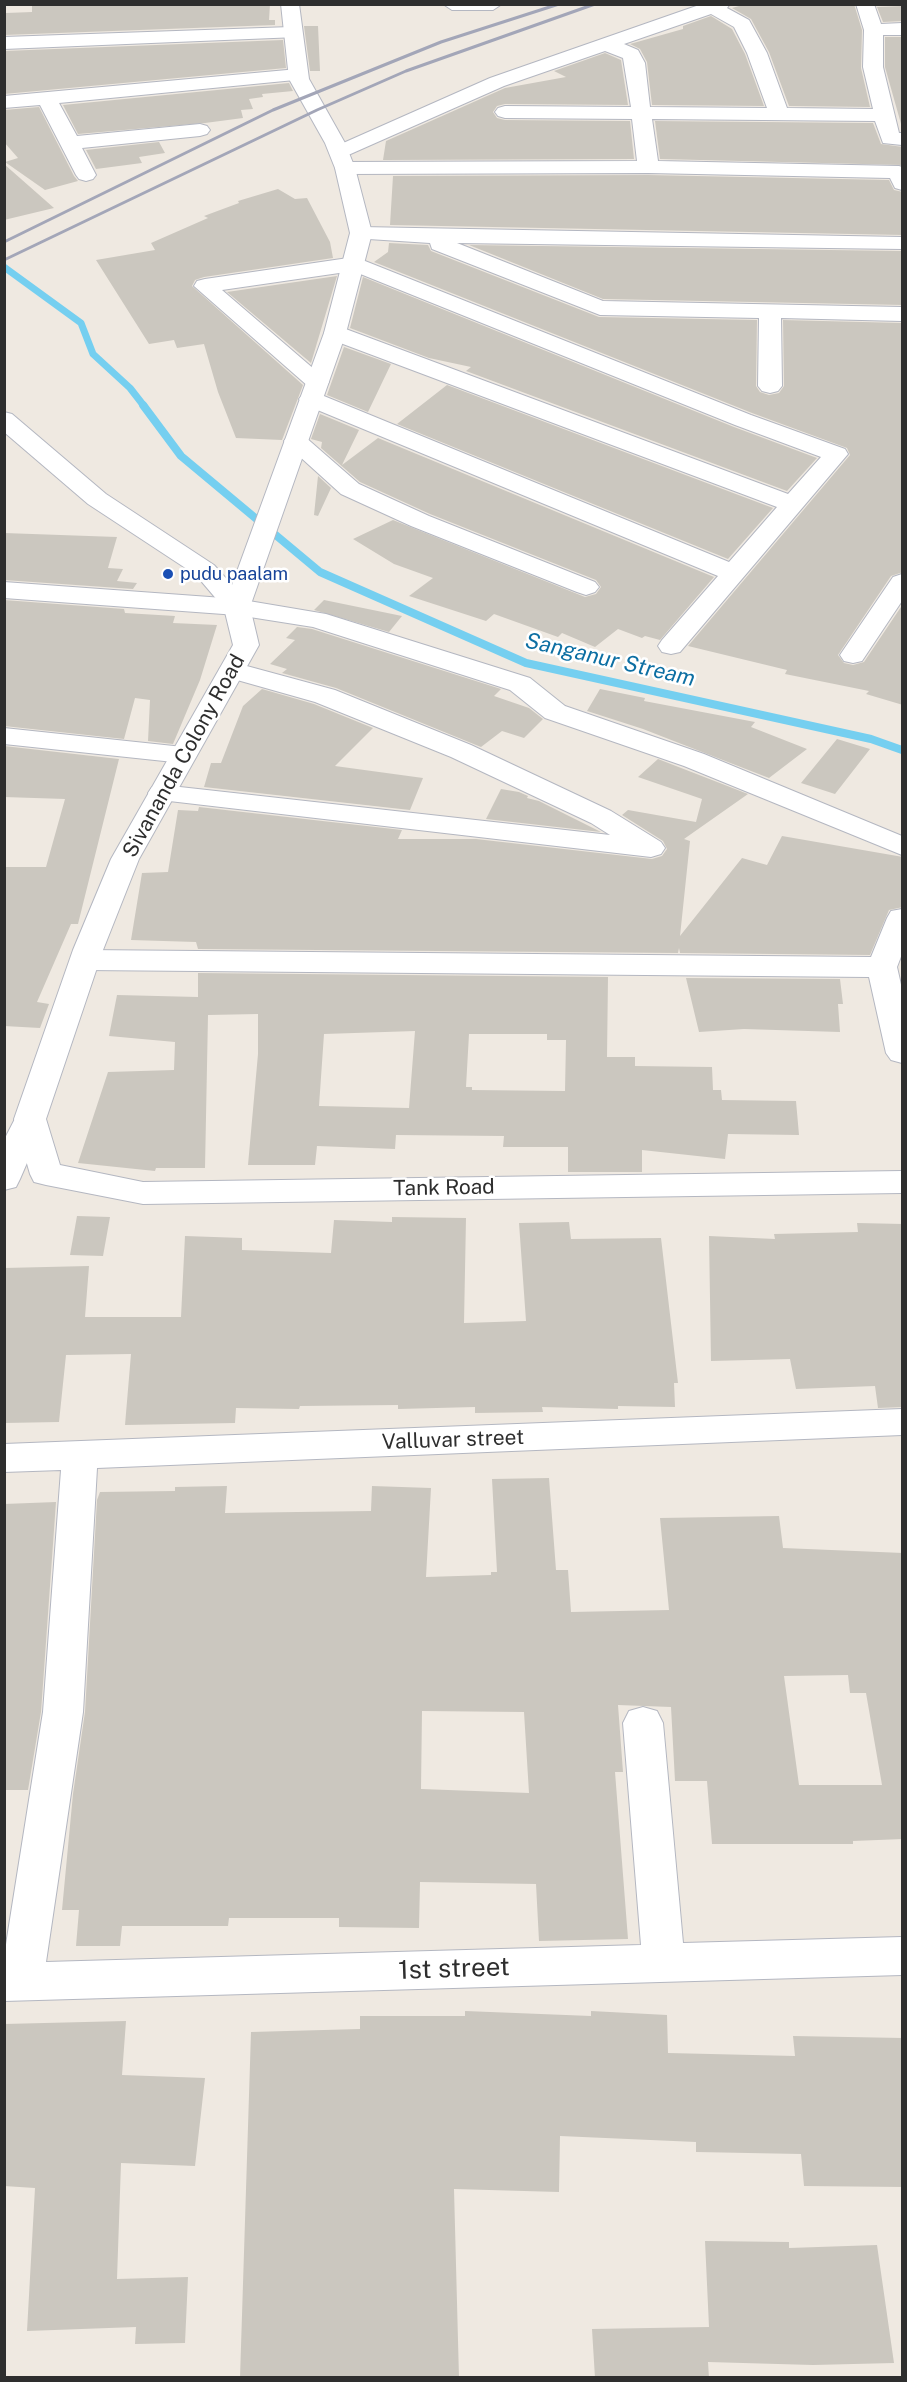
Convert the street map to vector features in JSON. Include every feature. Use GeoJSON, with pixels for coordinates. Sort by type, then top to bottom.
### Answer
{"type":"FeatureCollection","features":[{"type":"Feature","properties":{"kind":"street"},"geometry":{"type":"LineString","coordinates":[[237,607],[335,333],[355,264],[361,232],[342,160],[327,125],[298,75],[291,33],[290,4]]}},
{"type":"Feature","properties":{"kind":"street"},"geometry":{"type":"LineString","coordinates":[[452,4],[494,4]]}},
{"type":"Feature","properties":{"kind":"street"},"geometry":{"type":"LineString","coordinates":[[342,160],[648,167],[901,178],[896,139],[884,115],[885,78],[864,4]]}},
{"type":"Feature","properties":{"kind":"street"},"geometry":{"type":"LineString","coordinates":[[342,160],[497,82],[716,6],[742,24],[757,53],[779,114]]}},
{"type":"Feature","properties":{"kind":"street"},"geometry":{"type":"LineString","coordinates":[[873,30],[903,29]]}},
{"type":"Feature","properties":{"kind":"street"},"geometry":{"type":"LineString","coordinates":[[4,43],[291,33]]}},
{"type":"Feature","properties":{"kind":"street"},"geometry":{"type":"LineString","coordinates":[[608,45],[631,54],[642,113],[648,167]]}},
{"type":"Feature","properties":{"kind":"street"},"geometry":{"type":"LineString","coordinates":[[4,102],[298,75]]}},
{"type":"Feature","properties":{"kind":"street"},"geometry":{"type":"LineString","coordinates":[[47,98],[86,175]]}},
{"type":"Feature","properties":{"kind":"street"},"geometry":{"type":"LineString","coordinates":[[505,112],[884,115]]}},
{"type":"Feature","properties":{"kind":"street"},"geometry":{"type":"LineString","coordinates":[[70,144],[200,130]]}},
{"type":"Feature","properties":{"kind":"street"},"geometry":{"type":"LineString","coordinates":[[361,232],[418,236],[903,243]]}},
{"type":"Feature","properties":{"kind":"street"},"geometry":{"type":"LineString","coordinates":[[418,236],[600,309],[903,314]]}},
{"type":"Feature","properties":{"kind":"street"},"geometry":{"type":"LineString","coordinates":[[671,646],[836,454],[647,382],[355,264],[273,274],[205,286],[314,391],[733,573]]}},
{"type":"Feature","properties":{"kind":"street"},"geometry":{"type":"LineString","coordinates":[[770,313],[770,387]]}},
{"type":"Feature","properties":{"kind":"street"},"geometry":{"type":"LineString","coordinates":[[335,333],[792,504]]}},
{"type":"Feature","properties":{"kind":"street","name":"Sivananda Colony Road"},"geometry":{"type":"LineString","coordinates":[[4,419],[97,499],[205,570],[237,607],[246,645],[125,858],[85,960],[30,1119]]}},
{"type":"Feature","properties":{"kind":"street"},"geometry":{"type":"LineString","coordinates":[[296,441],[350,489],[420,521],[586,587]]}},
{"type":"Feature","properties":{"kind":"street"},"geometry":{"type":"LineString","coordinates":[[853,655],[903,582]]}},
{"type":"Feature","properties":{"kind":"street"},"geometry":{"type":"LineString","coordinates":[[4,590],[237,607],[317,620],[520,684],[555,712],[694,760],[903,846]]}},
{"type":"Feature","properties":{"kind":"street"},"geometry":{"type":"LineString","coordinates":[[162,793],[651,848],[601,817],[461,752],[326,696],[232,670]]}},
{"type":"Feature","properties":{"kind":"street"},"geometry":{"type":"LineString","coordinates":[[4,736],[183,755]]}},
{"type":"Feature","properties":{"kind":"street"},"geometry":{"type":"LineString","coordinates":[[903,918],[882,967],[903,1053]]}},
{"type":"Feature","properties":{"kind":"street"},"geometry":{"type":"LineString","coordinates":[[85,960],[882,967]]}},
{"type":"Feature","properties":{"kind":"street"},"geometry":{"type":"LineString","coordinates":[[4,1179],[30,1119]]}},
{"type":"Feature","properties":{"kind":"street","name":"Tank Road"},"geometry":{"type":"LineString","coordinates":[[30,1119],[46,1174],[143,1193],[903,1182]]}},
{"type":"Feature","properties":{"kind":"street","name":"Valluvar street"},"geometry":{"type":"LineString","coordinates":[[4,1458],[903,1422]]}},
{"type":"Feature","properties":{"kind":"street"},"geometry":{"type":"LineString","coordinates":[[13,1981],[63,1712],[80,1455]]}},
{"type":"Feature","properties":{"kind":"street"},"geometry":{"type":"LineString","coordinates":[[643,1723],[664,1963]]}},
{"type":"Feature","properties":{"kind":"street","name":"1st street"},"geometry":{"type":"LineString","coordinates":[[13,1981],[903,1956]]}},
{"type":"Feature","properties":{"kind":"building"},"geometry":{"type":"Polygon","coordinates":[[[32,4],[270,4],[269,20],[275,20],[275,25],[4,35],[6,13],[32,12],[32,4]]]}},
{"type":"Feature","properties":{"kind":"building"},"geometry":{"type":"Polygon","coordinates":[[[746,4],[854,4],[862,30],[861,68],[870,107],[789,106],[769,52],[751,19],[732,8],[746,4]]]}},
{"type":"Feature","properties":{"kind":"building"},"geometry":{"type":"Polygon","coordinates":[[[903,6],[903,21],[883,22],[877,7],[903,6]]]}},
{"type":"Feature","properties":{"kind":"building"},"geometry":{"type":"Polygon","coordinates":[[[711,16],[732,29],[745,54],[764,106],[652,105],[647,62],[640,49],[630,44],[683,29],[683,26],[711,16]]]}},
{"type":"Feature","properties":{"kind":"building"},"geometry":{"type":"Polygon","coordinates":[[[304,26],[318,26],[320,71],[310,71],[304,26]]]}},
{"type":"Feature","properties":{"kind":"building"},"geometry":{"type":"Polygon","coordinates":[[[885,37],[903,37],[903,131],[885,67],[885,37]]]}},
{"type":"Feature","properties":{"kind":"building"},"geometry":{"type":"Polygon","coordinates":[[[283,40],[286,68],[4,94],[4,51],[283,40]]]}},
{"type":"Feature","properties":{"kind":"building"},"geometry":{"type":"Polygon","coordinates":[[[605,53],[621,60],[628,105],[505,104],[497,106],[493,112],[497,118],[505,120],[630,121],[634,159],[383,160],[386,141],[505,88],[566,77],[554,71],[605,53]]]}},
{"type":"Feature","properties":{"kind":"building"},"geometry":{"type":"Polygon","coordinates":[[[289,83],[293,91],[262,94],[263,97],[249,99],[253,109],[241,110],[243,118],[205,123],[78,134],[63,105],[289,83]]]}},
{"type":"Feature","properties":{"kind":"building"},"geometry":{"type":"Polygon","coordinates":[[[39,107],[78,181],[45,190],[5,162],[18,158],[4,142],[4,110],[39,107]]]}},
{"type":"Feature","properties":{"kind":"building"},"geometry":{"type":"Polygon","coordinates":[[[655,121],[873,123],[881,144],[903,147],[903,165],[660,159],[655,121]]]}},
{"type":"Feature","properties":{"kind":"building"},"geometry":{"type":"Polygon","coordinates":[[[159,142],[165,153],[139,157],[142,163],[96,169],[86,150],[159,142]]]}},
{"type":"Feature","properties":{"kind":"building"},"geometry":{"type":"Polygon","coordinates":[[[4,164],[54,208],[4,220],[4,164]]]}},
{"type":"Feature","properties":{"kind":"building"},"geometry":{"type":"Polygon","coordinates":[[[648,175],[889,180],[894,190],[903,192],[903,235],[390,225],[393,176],[648,175]]]}},
{"type":"Feature","properties":{"kind":"building"},"geometry":{"type":"Polygon","coordinates":[[[278,189],[295,199],[307,198],[330,242],[333,258],[204,277],[195,280],[192,286],[303,385],[282,440],[236,438],[218,392],[204,344],[177,348],[174,340],[149,344],[96,260],[155,250],[151,243],[208,218],[204,216],[239,203],[238,201],[278,189]]]}},
{"type":"Feature","properties":{"kind":"building"},"geometry":{"type":"Polygon","coordinates":[[[389,243],[428,245],[431,251],[599,317],[757,320],[756,386],[760,392],[769,395],[779,393],[784,386],[783,320],[903,323],[903,572],[891,576],[838,655],[844,663],[853,665],[864,662],[903,604],[903,705],[866,694],[869,691],[785,674],[787,670],[688,646],[850,455],[847,448],[752,413],[374,262],[388,252],[389,243]]]}},
{"type":"Feature","properties":{"kind":"building"},"geometry":{"type":"Polygon","coordinates":[[[469,245],[903,251],[903,305],[603,299],[469,245]]]}},
{"type":"Feature","properties":{"kind":"building"},"geometry":{"type":"Polygon","coordinates":[[[337,276],[311,363],[227,292],[337,276]]]}},
{"type":"Feature","properties":{"kind":"building"},"geometry":{"type":"Polygon","coordinates":[[[363,277],[734,427],[817,458],[787,491],[466,371],[471,367],[429,358],[350,328],[363,277]]]}},
{"type":"Feature","properties":{"kind":"building"},"geometry":{"type":"Polygon","coordinates":[[[344,347],[391,364],[368,412],[327,395],[344,347]]]}},
{"type":"Feature","properties":{"kind":"building"},"geometry":{"type":"Polygon","coordinates":[[[447,385],[773,508],[728,559],[397,424],[447,385]]]}},
{"type":"Feature","properties":{"kind":"building"},"geometry":{"type":"Polygon","coordinates":[[[320,414],[359,430],[342,465],[378,438],[714,577],[660,640],[645,636],[642,638],[618,629],[595,647],[562,633],[558,637],[494,614],[486,621],[409,596],[433,578],[394,564],[353,539],[393,520],[585,597],[596,594],[601,587],[596,580],[430,514],[360,482],[321,448],[322,442],[311,439],[320,414]]]}},
{"type":"Feature","properties":{"kind":"building"},"geometry":{"type":"Polygon","coordinates":[[[318,476],[331,488],[318,516],[314,515],[318,476]]]}},
{"type":"Feature","properties":{"kind":"building"},"geometry":{"type":"Polygon","coordinates":[[[4,533],[117,537],[108,568],[123,569],[117,581],[137,583],[133,589],[4,580],[4,533]]]}},
{"type":"Feature","properties":{"kind":"building"},"geometry":{"type":"Polygon","coordinates":[[[4,600],[124,609],[125,613],[175,616],[173,623],[217,625],[200,680],[173,744],[148,741],[150,700],[135,698],[124,739],[4,726],[4,600]]]}},
{"type":"Feature","properties":{"kind":"building"},"geometry":{"type":"Polygon","coordinates":[[[324,600],[402,616],[389,632],[314,610],[324,600]]]}},
{"type":"Feature","properties":{"kind":"building"},"geometry":{"type":"Polygon","coordinates":[[[297,627],[312,629],[501,689],[494,696],[529,708],[543,719],[524,738],[502,731],[481,747],[336,688],[282,673],[287,669],[270,664],[295,640],[286,638],[297,627]]]}},
{"type":"Feature","properties":{"kind":"building"},"geometry":{"type":"Polygon","coordinates":[[[262,689],[314,704],[373,728],[335,766],[423,778],[410,810],[204,787],[211,763],[221,763],[243,706],[262,689]]]}},
{"type":"Feature","properties":{"kind":"building"},"geometry":{"type":"Polygon","coordinates":[[[600,689],[645,698],[644,701],[755,722],[751,727],[807,749],[769,778],[643,729],[587,711],[600,689]]]}},
{"type":"Feature","properties":{"kind":"building"},"geometry":{"type":"Polygon","coordinates":[[[837,739],[870,749],[835,794],[801,783],[837,739]]]}},
{"type":"Feature","properties":{"kind":"building"},"geometry":{"type":"Polygon","coordinates":[[[4,746],[119,759],[78,924],[71,924],[37,1002],[49,1004],[40,1028],[4,1026],[4,867],[46,867],[65,799],[4,797],[4,746]]]}},
{"type":"Feature","properties":{"kind":"building"},"geometry":{"type":"Polygon","coordinates":[[[658,759],[748,794],[684,839],[690,841],[680,936],[742,858],[767,865],[782,836],[903,857],[903,907],[889,910],[870,955],[680,953],[679,948],[678,953],[198,949],[196,942],[131,940],[142,873],[168,872],[178,810],[198,811],[199,807],[402,830],[398,839],[476,839],[652,859],[662,856],[667,849],[663,841],[622,815],[628,810],[696,822],[702,799],[638,777],[658,759]]]}},
{"type":"Feature","properties":{"kind":"building"},"geometry":{"type":"Polygon","coordinates":[[[501,789],[519,792],[528,796],[527,798],[539,801],[601,832],[486,819],[501,789]]]}},
{"type":"Feature","properties":{"kind":"building"},"geometry":{"type":"Polygon","coordinates":[[[198,973],[608,977],[607,1057],[635,1057],[635,1066],[712,1067],[713,1090],[721,1090],[722,1100],[796,1101],[799,1135],[728,1134],[725,1159],[642,1150],[642,1172],[568,1172],[568,1147],[503,1147],[504,1136],[396,1135],[395,1149],[317,1146],[315,1165],[248,1165],[258,1054],[258,1014],[208,1015],[205,1168],[156,1168],[155,1171],[78,1163],[108,1072],[174,1070],[175,1042],[109,1036],[117,995],[198,997],[198,973]],[[415,1031],[324,1034],[319,1106],[409,1108],[415,1031]],[[469,1034],[466,1087],[472,1087],[472,1090],[565,1091],[566,1040],[547,1040],[547,1034],[469,1034]]]}},
{"type":"Feature","properties":{"kind":"building"},"geometry":{"type":"Polygon","coordinates":[[[686,978],[840,979],[843,1004],[838,1004],[840,1032],[744,1029],[699,1032],[686,978]]]}},
{"type":"Feature","properties":{"kind":"building"},"geometry":{"type":"Polygon","coordinates":[[[77,1216],[110,1217],[103,1256],[70,1255],[77,1216]]]}},
{"type":"Feature","properties":{"kind":"building"},"geometry":{"type":"Polygon","coordinates":[[[392,1217],[466,1218],[464,1323],[526,1321],[519,1223],[569,1222],[571,1239],[661,1238],[678,1383],[674,1383],[675,1407],[618,1406],[618,1409],[542,1407],[543,1412],[475,1413],[475,1407],[398,1409],[398,1405],[300,1406],[299,1409],[236,1408],[235,1423],[125,1425],[131,1354],[66,1355],[59,1422],[4,1423],[4,1268],[89,1266],[85,1317],[181,1317],[185,1236],[242,1238],[242,1250],[331,1253],[334,1220],[392,1222],[392,1217]]]}},
{"type":"Feature","properties":{"kind":"building"},"geometry":{"type":"Polygon","coordinates":[[[857,1223],[903,1224],[903,1407],[878,1408],[875,1386],[796,1389],[790,1359],[711,1361],[709,1236],[775,1239],[774,1234],[858,1232],[857,1223]]]}},
{"type":"Feature","properties":{"kind":"building"},"geometry":{"type":"Polygon","coordinates":[[[549,1478],[556,1570],[568,1570],[571,1612],[669,1610],[660,1518],[779,1516],[783,1548],[903,1553],[903,1839],[853,1841],[853,1844],[712,1844],[707,1781],[675,1781],[671,1707],[618,1705],[623,1772],[615,1772],[628,1939],[539,1941],[536,1884],[420,1882],[419,1928],[339,1927],[339,1918],[229,1918],[228,1926],[122,1926],[120,1946],[76,1946],[79,1910],[62,1910],[73,1794],[85,1712],[97,1500],[100,1492],[175,1491],[175,1487],[227,1486],[225,1513],[371,1511],[372,1486],[431,1488],[426,1577],[491,1575],[491,1572],[497,1572],[492,1479],[549,1478]],[[848,1675],[784,1676],[799,1785],[882,1785],[866,1693],[850,1693],[848,1675]],[[422,1711],[421,1789],[529,1793],[524,1712],[422,1711]]]}},
{"type":"Feature","properties":{"kind":"building"},"geometry":{"type":"Polygon","coordinates":[[[56,1502],[41,1712],[28,1790],[4,1790],[4,1504],[56,1502]]]}},
{"type":"Feature","properties":{"kind":"building"},"geometry":{"type":"Polygon","coordinates":[[[465,2011],[591,2016],[591,2011],[667,2015],[668,2053],[795,2056],[793,2036],[903,2038],[903,2187],[804,2186],[801,2154],[696,2152],[696,2142],[560,2136],[559,2192],[454,2189],[459,2378],[240,2378],[251,2032],[360,2029],[360,2016],[465,2016],[465,2011]]]}},
{"type":"Feature","properties":{"kind":"building"},"geometry":{"type":"Polygon","coordinates":[[[126,2021],[122,2075],[205,2078],[195,2166],[121,2163],[117,2279],[188,2277],[185,2343],[135,2344],[136,2327],[27,2331],[35,2188],[4,2186],[4,2024],[126,2021]]]}},
{"type":"Feature","properties":{"kind":"building"},"geometry":{"type":"Polygon","coordinates":[[[705,2241],[789,2242],[789,2248],[877,2245],[894,2363],[813,2365],[708,2362],[709,2378],[595,2378],[592,2329],[709,2327],[705,2241]]]}},
{"type":"Feature","properties":{"kind":"waterway"},"geometry":{"type":"LineString","coordinates":[[4,267],[81,323],[93,354],[130,388],[144,406]]}},
{"type":"Feature","properties":{"kind":"waterway","name":"Sanganur Stream"},"geometry":{"type":"LineString","coordinates":[[143,405],[181,456],[320,572],[526,663],[871,739],[902,750]]}},
{"type":"Feature","properties":{"kind":"railway"},"geometry":{"type":"LineString","coordinates":[[4,242],[273,110],[441,42],[559,4]]}},
{"type":"Feature","properties":{"kind":"railway"},"geometry":{"type":"LineString","coordinates":[[4,260],[317,110],[406,71],[595,4]]}},
{"type":"Feature","properties":{"kind":"place","name":"pudu paalam"},"geometry":{"type":"Point","coordinates":[168,574]}}]}
